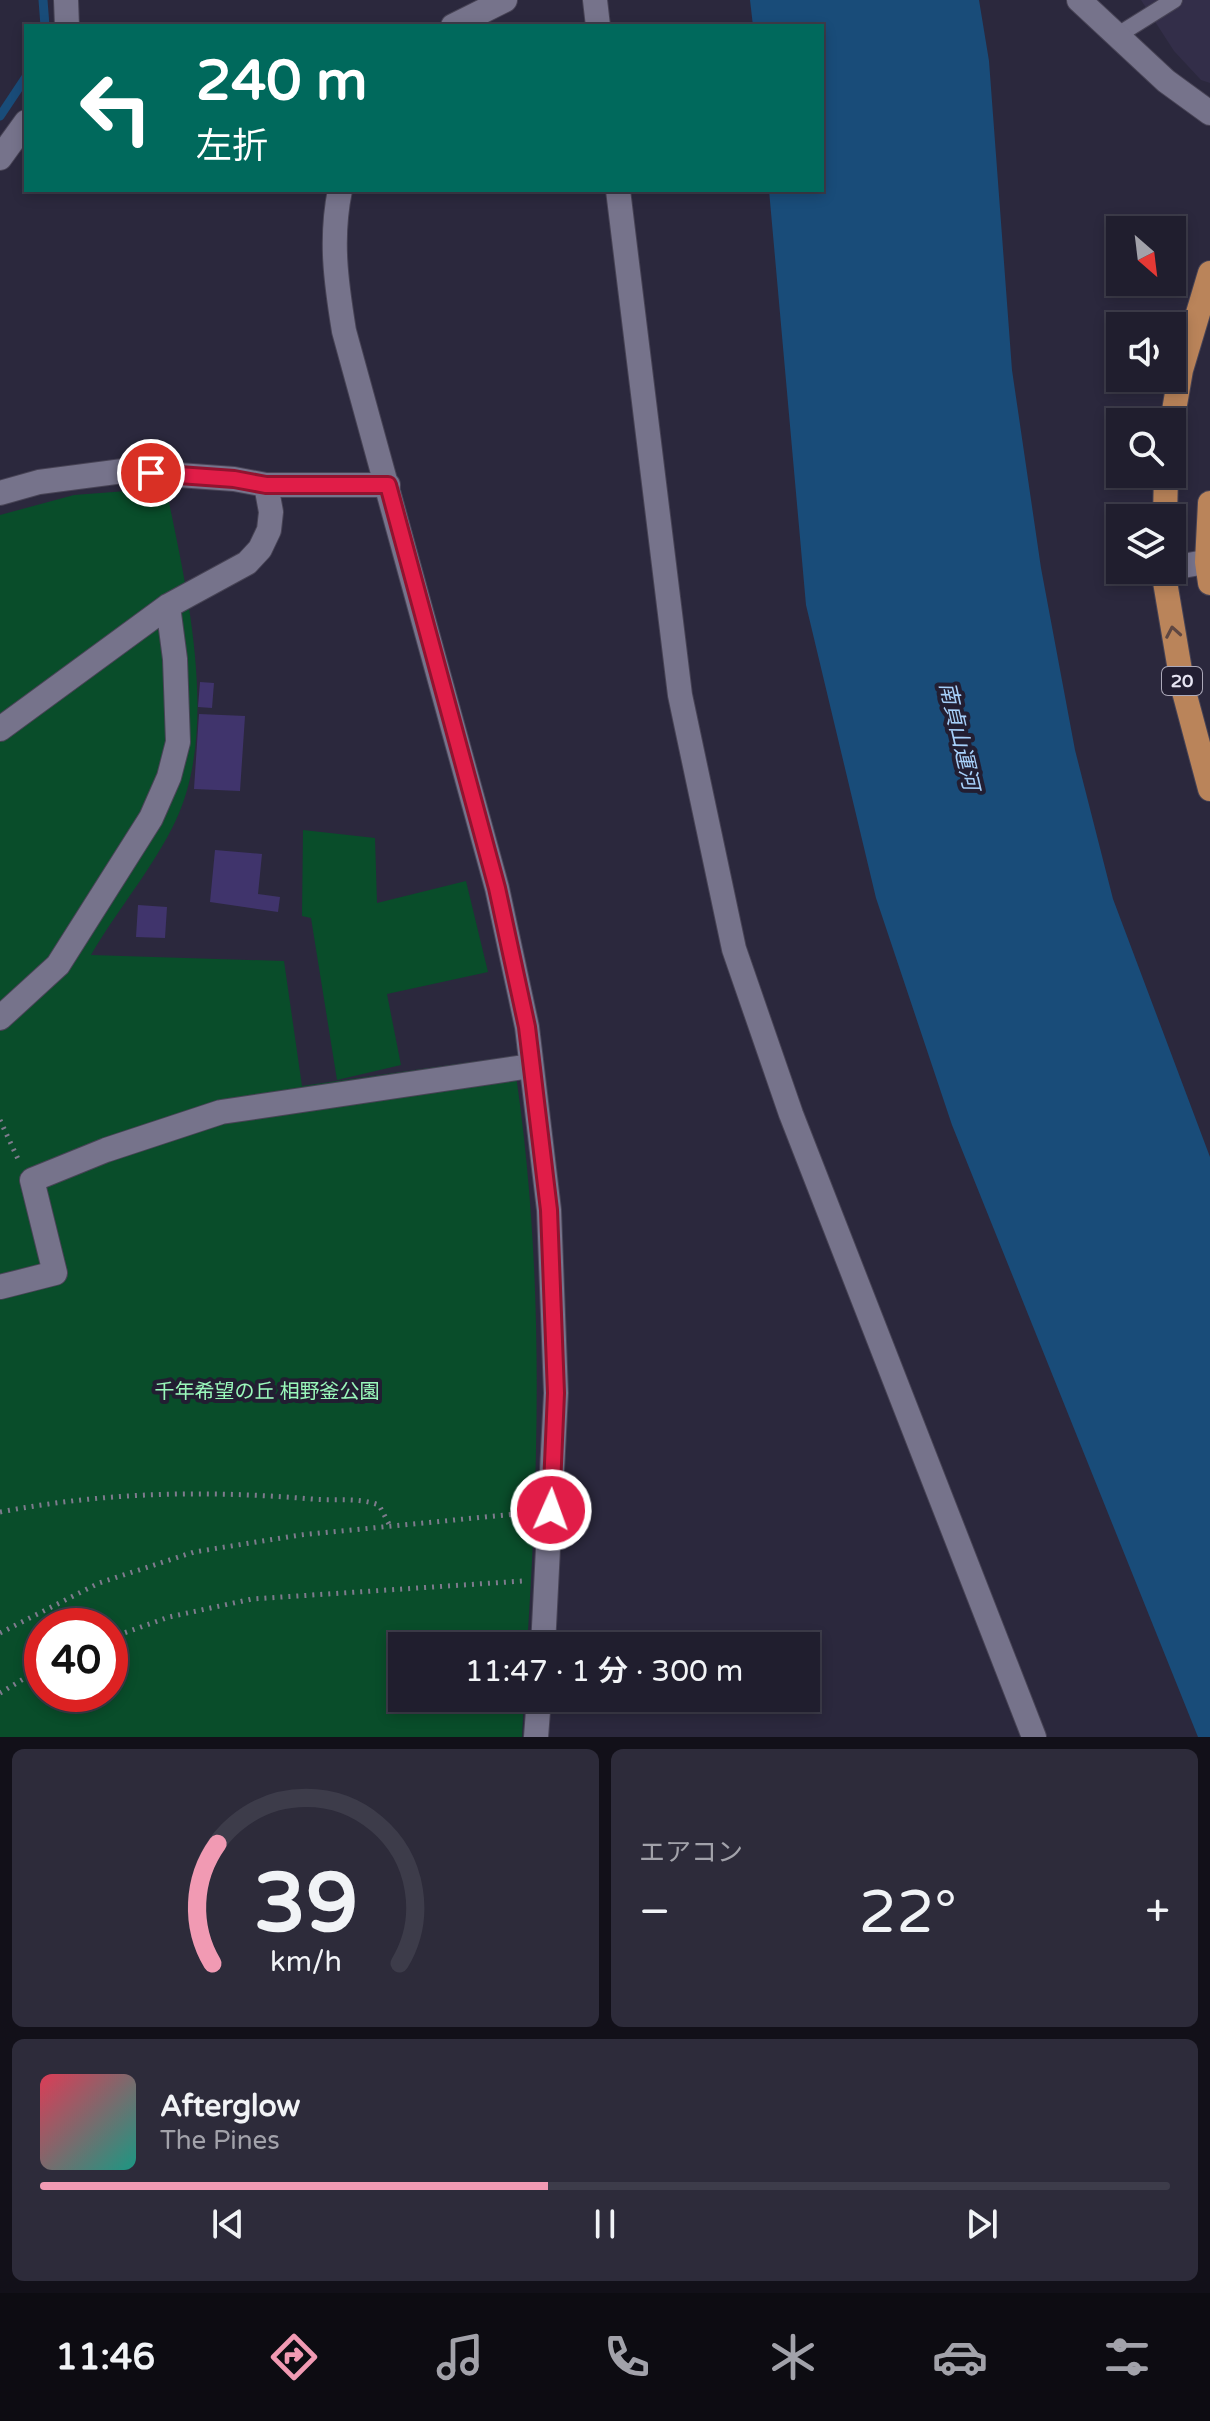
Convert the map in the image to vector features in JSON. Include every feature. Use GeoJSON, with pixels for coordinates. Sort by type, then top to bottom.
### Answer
{"type":"FeatureCollection","features":[{"type":"Feature","properties":{"kind":"main road"},"geometry":{"type":"LineString","coordinates":[[1174,408],[1181,370],[1210,273]]}},
{"type":"Feature","properties":{"kind":"main road"},"geometry":{"type":"LineString","coordinates":[[1209,569],[1210,503]]}},
{"type":"Feature","properties":{"kind":"main road","name":"20"},"geometry":{"type":"LineString","coordinates":[[1165,584],[1183,688],[1210,789]]}},
{"type":"Feature","properties":{"kind":"street"},"geometry":{"type":"LineString","coordinates":[[66,0],[67,24]]}},
{"type":"Feature","properties":{"kind":"street"},"geometry":{"type":"LineString","coordinates":[[457,24],[505,0]]}},
{"type":"Feature","properties":{"kind":"street"},"geometry":{"type":"LineString","coordinates":[[595,0],[598,24]]}},
{"type":"Feature","properties":{"kind":"street"},"geometry":{"type":"LineString","coordinates":[[1079,0],[1166,81],[1210,113]]}},
{"type":"Feature","properties":{"kind":"street"},"geometry":{"type":"LineString","coordinates":[[0,158],[24,125]]}},
{"type":"Feature","properties":{"kind":"street"},"geometry":{"type":"LineString","coordinates":[[340,192],[333,231],[344,331],[497,888],[527,1027],[549,1210],[556,1393],[544,1632]]}},
{"type":"Feature","properties":{"kind":"street"},"geometry":{"type":"LineString","coordinates":[[618,192],[680,695],[734,949],[791,1114],[1034,1737]]}},
{"type":"Feature","properties":{"kind":"street"},"geometry":{"type":"LineString","coordinates":[[0,493],[39,482],[123,471],[234,479],[266,485],[388,485]]}},
{"type":"Feature","properties":{"kind":"street"},"geometry":{"type":"LineString","coordinates":[[0,729],[168,606],[247,563],[260,549],[269,530],[271,512],[266,485]]}},
{"type":"Feature","properties":{"kind":"street"},"geometry":{"type":"LineString","coordinates":[[1186,568],[1209,569]]}},
{"type":"Feature","properties":{"kind":"street"},"geometry":{"type":"LineString","coordinates":[[0,1018],[58,965],[151,818],[169,777],[178,742],[175,659],[168,606]]}},
{"type":"Feature","properties":{"kind":"street"},"geometry":{"type":"LineString","coordinates":[[0,1287],[55,1273],[32,1180],[106,1150],[221,1112],[531,1066]]}},
{"type":"Feature","properties":{"kind":"street"},"geometry":{"type":"LineString","coordinates":[[536,1737],[538,1712]]}},
{"type":"Feature","properties":{"kind":"lane"},"geometry":{"type":"LineString","coordinates":[[1118,35],[1174,0]]}},
{"type":"Feature","properties":{"kind":"path"},"geometry":{"type":"LineString","coordinates":[[0,1120],[32,1180]]}},
{"type":"Feature","properties":{"kind":"path"},"geometry":{"type":"LineString","coordinates":[[0,1512],[57,1501],[170,1492],[258,1494],[330,1501],[363,1499],[379,1505],[391,1528]]}},
{"type":"Feature","properties":{"kind":"path"},"geometry":{"type":"LineString","coordinates":[[0,1633],[74,1593],[161,1560],[238,1542],[551,1510]]}},
{"type":"Feature","properties":{"kind":"path"},"geometry":{"type":"LineString","coordinates":[[128,1632],[169,1617],[252,1599],[548,1579]]}},
{"type":"Feature","properties":{"kind":"path"},"geometry":{"type":"LineString","coordinates":[[0,1693],[24,1679]]}},
{"type":"Feature","properties":{"kind":"shaded area"},"geometry":{"type":"Polygon","coordinates":[[[1141,0],[1210,0],[1210,83],[1201,80],[1174,51],[1141,0]]]}},
{"type":"Feature","properties":{"kind":"green space","name":"千年希望の丘 相野釜公園"},"geometry":{"type":"Polygon","coordinates":[[[166,488],[190,611],[195,655],[196,742],[189,783],[176,820],[157,855],[91,955],[284,961],[302,1086],[513,1056],[530,1203],[536,1351],[535,1499],[528,1632],[388,1632],[388,1712],[523,1712],[522,1737],[0,1737],[0,515],[74,495],[166,488]]]}},
{"type":"Feature","properties":{"kind":"green space"},"geometry":{"type":"Polygon","coordinates":[[[303,830],[375,838],[377,903],[466,881],[488,972],[387,994],[401,1065],[337,1080],[311,918],[302,916],[303,830]]]}},
{"type":"Feature","properties":{"kind":"water","name":"南貞山運河"},"geometry":{"type":"Polygon","coordinates":[[[750,0],[979,0],[989,61],[1012,370],[1041,568],[1075,750],[1113,899],[1210,1157],[1210,1737],[1198,1737],[952,1125],[876,898],[806,605],[769,192],[824,192],[824,24],[753,24],[750,0]]]}},
{"type":"Feature","properties":{"kind":"building"},"geometry":{"type":"Polygon","coordinates":[[[200,682],[214,683],[212,708],[198,707],[200,682]]]}},
{"type":"Feature","properties":{"kind":"building"},"geometry":{"type":"Polygon","coordinates":[[[199,714],[245,716],[240,791],[194,789],[199,714]]]}},
{"type":"Feature","properties":{"kind":"building"},"geometry":{"type":"Polygon","coordinates":[[[215,850],[262,854],[258,894],[280,897],[278,912],[210,902],[215,850]]]}},
{"type":"Feature","properties":{"kind":"building"},"geometry":{"type":"Polygon","coordinates":[[[138,905],[167,907],[165,938],[136,937],[138,905]]]}},
{"type":"Feature","properties":{"kind":"waterway"},"geometry":{"type":"LineString","coordinates":[[43,0],[45,24]]}},
{"type":"Feature","properties":{"kind":"waterway"},"geometry":{"type":"LineString","coordinates":[[0,116],[24,80]]}},
{"type":"Feature","properties":{"kind":"route"},"geometry":{"type":"LineString","coordinates":[[151,473],[234,479],[266,485],[388,485],[497,888],[527,1027],[549,1210],[556,1393],[551,1510]]}}]}
